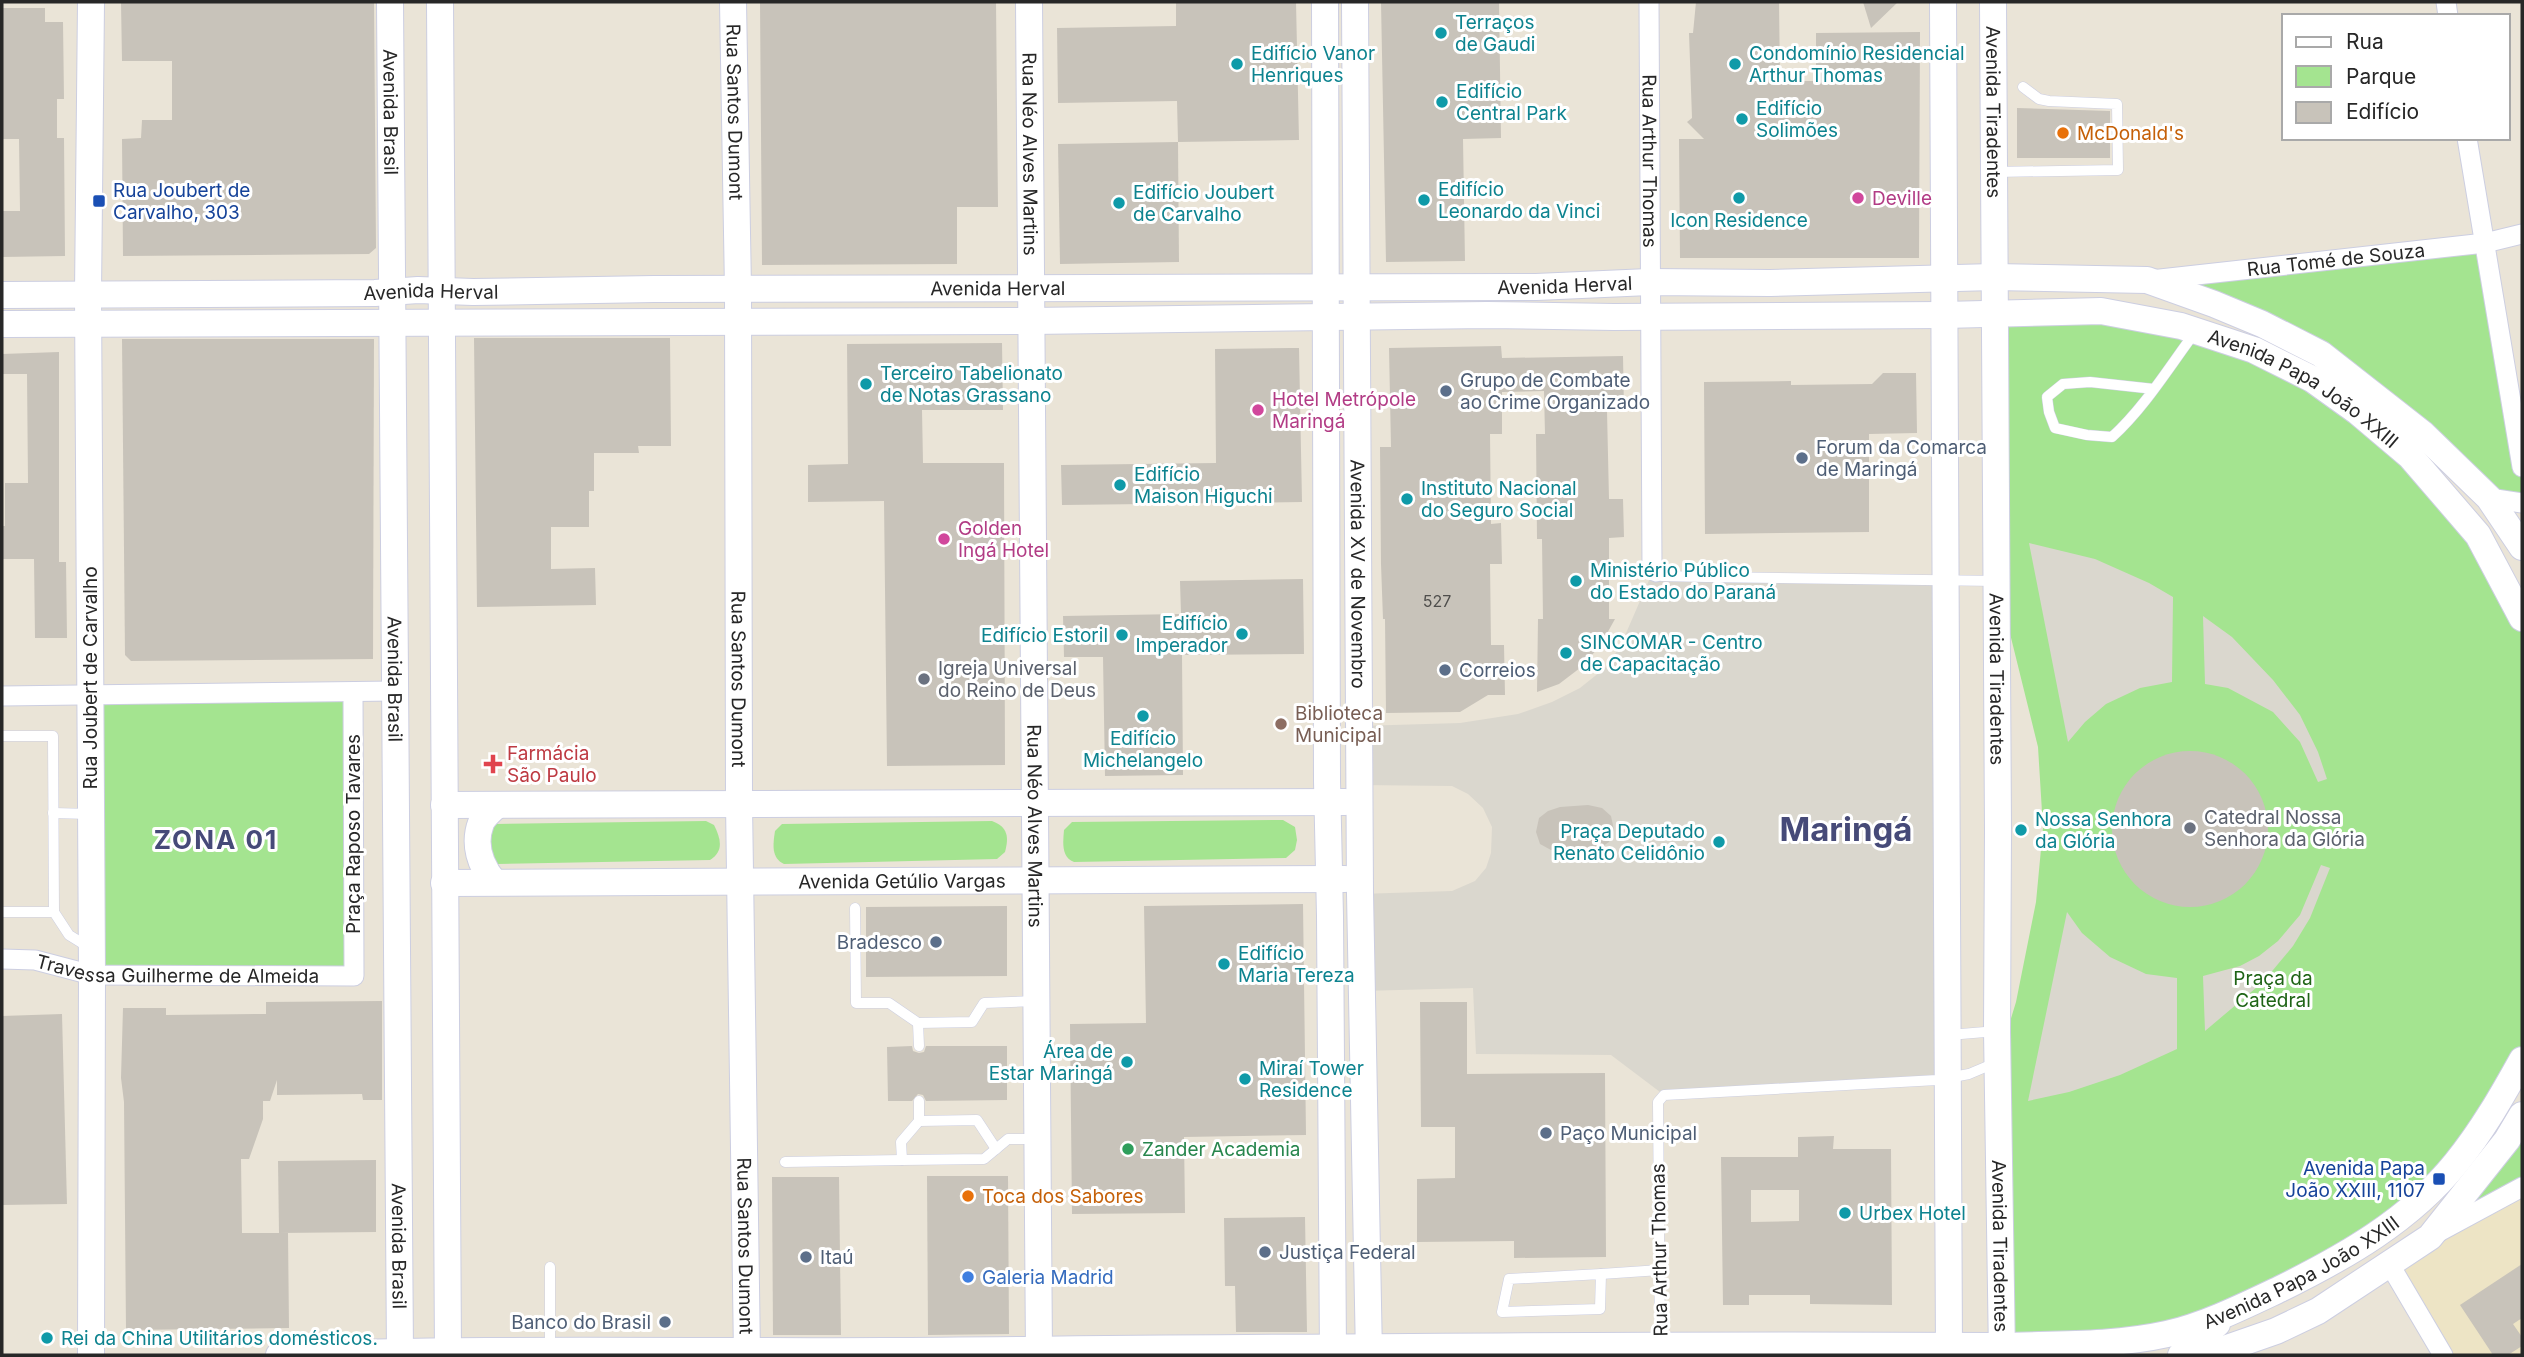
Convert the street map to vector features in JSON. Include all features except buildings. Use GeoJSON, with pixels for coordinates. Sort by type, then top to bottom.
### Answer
{"type":"FeatureCollection","features":[{"type":"Feature","properties":{"kind":"main road","name":"Rua Joubert de Carvalho"},"geometry":{"type":"LineString","coordinates":[[90,1355],[92,962],[88,294],[91,2]]}},
{"type":"Feature","properties":{"kind":"main road","name":"Avenida Brasil"},"geometry":{"type":"LineString","coordinates":[[390,2],[400,1353]]}},
{"type":"Feature","properties":{"kind":"main road"},"geometry":{"type":"LineString","coordinates":[[440,2],[448,1353]]}},
{"type":"Feature","properties":{"kind":"main road","name":"Rua Santos Dumont"},"geometry":{"type":"LineString","coordinates":[[733,2],[738,289],[739,804],[747,1354]]}},
{"type":"Feature","properties":{"kind":"main road","name":"Rua Néo Alves Martins"},"geometry":{"type":"LineString","coordinates":[[1029,2],[1039,1352]]}},
{"type":"Feature","properties":{"kind":"main road","name":"Avenida XV de Novembro"},"geometry":{"type":"LineString","coordinates":[[1325,2],[1333,1351]]}},
{"type":"Feature","properties":{"kind":"main road","name":"Avenida XV de Novembro"},"geometry":{"type":"LineString","coordinates":[[1355,2],[1360,879],[1368,1351]]}},
{"type":"Feature","properties":{"kind":"main road"},"geometry":{"type":"LineString","coordinates":[[1943,2],[1949,1351]]}},
{"type":"Feature","properties":{"kind":"main road","name":"Avenida Tiradentes"},"geometry":{"type":"LineString","coordinates":[[1993,2],[1997,1031],[2002,1351]]}},
{"type":"Feature","properties":{"kind":"main road","name":"Avenida Herval"},"geometry":{"type":"LineString","coordinates":[[2,295],[738,289],[1536,287],[1649,282],[1770,283],[1994,277]]}},
{"type":"Feature","properties":{"kind":"main road","name":"Avenida Papa João XXIII"},"geometry":{"type":"LineString","coordinates":[[1994,277],[2147,280],[2262,324],[2321,354],[2423,434],[2489,498],[2522,547]]}},
{"type":"Feature","properties":{"kind":"main road"},"geometry":{"type":"LineString","coordinates":[[1770,283],[1823,315]]}},
{"type":"Feature","properties":{"kind":"main road"},"geometry":{"type":"LineString","coordinates":[[1487,315],[1536,287]]}},
{"type":"Feature","properties":{"kind":"main road"},"geometry":{"type":"LineString","coordinates":[[1150,288],[1185,318]]}},
{"type":"Feature","properties":{"kind":"main road"},"geometry":{"type":"LineString","coordinates":[[869,320],[918,289]]}},
{"type":"Feature","properties":{"kind":"main road"},"geometry":{"type":"LineString","coordinates":[[544,291],[594,321]]}},
{"type":"Feature","properties":{"kind":"main road"},"geometry":{"type":"LineString","coordinates":[[207,294],[258,323]]}},
{"type":"Feature","properties":{"kind":"main road"},"geometry":{"type":"LineString","coordinates":[[2189,329],[2214,304]]}},
{"type":"Feature","properties":{"kind":"main road","name":"Avenida Papa João XXIII"},"geometry":{"type":"LineString","coordinates":[[1993,313],[2101,311],[2189,329],[2254,350],[2312,379],[2358,412],[2410,456],[2478,535],[2522,618]]}},
{"type":"Feature","properties":{"kind":"main road","name":"Avenida Herval"},"geometry":{"type":"LineString","coordinates":[[2,324],[1031,321],[1487,315],[1993,313]]}},
{"type":"Feature","properties":{"kind":"main road"},"geometry":{"type":"LineString","coordinates":[[444,805],[1360,803]]}},
{"type":"Feature","properties":{"kind":"main road"},"geometry":{"type":"LineString","coordinates":[[494,882],[483,869],[477,846],[482,821],[497,805]]}},
{"type":"Feature","properties":{"kind":"main road","name":"Avenida Getúlio Vargas"},"geometry":{"type":"LineString","coordinates":[[444,883],[1360,879]]}},
{"type":"Feature","properties":{"kind":"main road","name":"Avenida Papa João XXIII"},"geometry":{"type":"LineString","coordinates":[[279,1355],[560,1352],[747,1354],[2002,1351],[2105,1343],[2167,1334],[2232,1312],[2331,1264],[2382,1231],[2439,1182],[2482,1129],[2522,1060]]}},
{"type":"Feature","properties":{"kind":"main road","name":"Avenida Papa João XXIII"},"geometry":{"type":"LineString","coordinates":[[2207,1355],[2276,1331],[2318,1311],[2430,1237],[2507,1140],[2522,1115]]}},
{"type":"Feature","properties":{"kind":"main road"},"geometry":{"type":"LineString","coordinates":[[2331,1264],[2390,1265]]}},
{"type":"Feature","properties":{"kind":"main road"},"geometry":{"type":"LineString","coordinates":[[2181,1355],[2232,1312]]}},
{"type":"Feature","properties":{"kind":"street","name":"Rua Arthur Thomas"},"geometry":{"type":"LineString","coordinates":[[1649,2],[1652,567],[1656,572]]}},
{"type":"Feature","properties":{"kind":"street"},"geometry":{"type":"LineString","coordinates":[[2467,140],[2522,467]]}},
{"type":"Feature","properties":{"kind":"street","name":"Rua Tomé de Souza"},"geometry":{"type":"LineString","coordinates":[[2147,280],[2485,243],[2522,234]]}},
{"type":"Feature","properties":{"kind":"street"},"geometry":{"type":"LineString","coordinates":[[2489,498],[2522,503]]}},
{"type":"Feature","properties":{"kind":"street"},"geometry":{"type":"LineString","coordinates":[[2,696],[395,691]]}},
{"type":"Feature","properties":{"kind":"street","name":"Praça Raposo Tavares"},"geometry":{"type":"LineString","coordinates":[[353,692],[354,976]]}},
{"type":"Feature","properties":{"kind":"street","name":"Travessa Guilherme de Almeida"},"geometry":{"type":"LineString","coordinates":[[2,959],[354,976]]}},
{"type":"Feature","properties":{"kind":"street"},"geometry":{"type":"LineString","coordinates":[[2430,1237],[2522,1188]]}},
{"type":"Feature","properties":{"kind":"street"},"geometry":{"type":"LineString","coordinates":[[2390,1265],[2443,1355]]}},
{"type":"Feature","properties":{"kind":"lane"},"geometry":{"type":"LineString","coordinates":[[1994,172],[2118,170],[2117,104],[2049,101],[2039,99],[2023,87]]}},
{"type":"Feature","properties":{"kind":"lane"},"geometry":{"type":"LineString","coordinates":[[2154,389],[2090,382],[2063,384],[2047,397],[2049,412],[2055,428],[2112,437],[2130,421],[2154,389],[2189,329]]}},
{"type":"Feature","properties":{"kind":"lane"},"geometry":{"type":"LineString","coordinates":[[1656,572],[1662,576],[1997,581]]}},
{"type":"Feature","properties":{"kind":"lane"},"geometry":{"type":"LineString","coordinates":[[2,736],[53,736],[54,912],[92,962]]}},
{"type":"Feature","properties":{"kind":"lane"},"geometry":{"type":"LineString","coordinates":[[53,813],[91,814]]}},
{"type":"Feature","properties":{"kind":"lane"},"geometry":{"type":"LineString","coordinates":[[855,908],[856,1003],[889,1003],[918,1023],[972,1022],[984,1003],[1035,1001]]}},
{"type":"Feature","properties":{"kind":"lane"},"geometry":{"type":"LineString","coordinates":[[2,912],[54,912]]}},
{"type":"Feature","properties":{"kind":"lane"},"geometry":{"type":"LineString","coordinates":[[918,1023],[919,1046]]}},
{"type":"Feature","properties":{"kind":"lane"},"geometry":{"type":"LineString","coordinates":[[1947,1035],[1997,1031]]}},
{"type":"Feature","properties":{"kind":"lane"},"geometry":{"type":"LineString","coordinates":[[1948,1079],[1985,1069],[1998,1061]]}},
{"type":"Feature","properties":{"kind":"lane","name":"Rua Arthur Thomas"},"geometry":{"type":"LineString","coordinates":[[1660,1351],[1658,1102],[1664,1096],[1948,1079]]}},
{"type":"Feature","properties":{"kind":"lane"},"geometry":{"type":"LineString","coordinates":[[902,1160],[901,1142],[919,1121],[919,1101]]}},
{"type":"Feature","properties":{"kind":"lane"},"geometry":{"type":"LineString","coordinates":[[919,1121],[977,1120],[996,1149]]}},
{"type":"Feature","properties":{"kind":"lane"},"geometry":{"type":"LineString","coordinates":[[785,1162],[984,1159],[1008,1139],[1037,1139]]}},
{"type":"Feature","properties":{"kind":"lane"},"geometry":{"type":"LineString","coordinates":[[550,1267],[560,1352]]}},
{"type":"Feature","properties":{"kind":"lane"},"geometry":{"type":"LineString","coordinates":[[1601,1274],[1600,1309],[1502,1312],[1509,1279],[1660,1270]]}},
{"type":"Feature","properties":{"kind":"shaded area"},"geometry":{"type":"Polygon","coordinates":[[[2029,543],[2095,559],[2173,597],[2172,682],[2140,688],[2106,704],[2085,722],[2068,742],[2029,543]]]}},
{"type":"Feature","properties":{"kind":"shaded area","name":"Praça Deputado Renato Celidônio"},"geometry":{"type":"Polygon","coordinates":[[[1653,571],[1945,579],[1948,1078],[1664,1095],[1611,1055],[1476,1054],[1473,988],[1362,991],[1360,894],[1452,891],[1475,881],[1486,868],[1491,853],[1492,827],[1483,808],[1468,794],[1452,786],[1360,785],[1359,726],[1460,723],[1518,714],[1580,688],[1605,668],[1620,647],[1653,571]]]}},
{"type":"Feature","properties":{"kind":"shaded area"},"geometry":{"type":"Polygon","coordinates":[[[2203,616],[2232,637],[2273,680],[2300,715],[2318,752],[2327,779],[2318,782],[2300,742],[2273,712],[2228,688],[2205,684],[2203,616]]]}},
{"type":"Feature","properties":{"kind":"shaded area"},"geometry":{"type":"Polygon","coordinates":[[[2321,865],[2330,868],[2310,918],[2293,946],[2263,982],[2205,1031],[2203,976],[2240,966],[2278,941],[2300,915],[2321,865]]]}},
{"type":"Feature","properties":{"kind":"shaded area"},"geometry":{"type":"Polygon","coordinates":[[[2067,912],[2082,933],[2110,957],[2146,974],[2177,978],[2177,1049],[2120,1075],[2069,1092],[2028,1101],[2067,912]]]}},
{"type":"Feature","properties":{"kind":"shaded area"},"geometry":{"type":"Polygon","coordinates":[[[2522,1187],[2522,1355],[2443,1355],[2390,1265],[2522,1187]]]}},
{"type":"Feature","properties":{"kind":"green space"},"geometry":{"type":"Polygon","coordinates":[[[2485,243],[2522,467],[2522,503],[2489,498],[2369,390],[2147,280],[2485,243]]]}},
{"type":"Feature","properties":{"kind":"green space","name":"Praça da Catedral"},"geometry":{"type":"Polygon","coordinates":[[[2101,311],[2254,350],[2410,456],[2522,618],[2522,1060],[2482,1129],[2382,1231],[2167,1334],[2002,1346],[1998,1061],[2016,1002],[2036,902],[2043,828],[2038,747],[1997,581],[1993,313],[2101,311]]]}},
{"type":"Feature","properties":{"kind":"green space"},"geometry":{"type":"Polygon","coordinates":[[[353,692],[354,976],[92,975],[90,695],[353,692]]]}},
{"type":"Feature","properties":{"kind":"green space"},"geometry":{"type":"Polygon","coordinates":[[[1283,820],[1295,827],[1297,840],[1295,850],[1286,858],[1074,862],[1067,857],[1064,849],[1064,830],[1072,822],[1283,820]]]}},
{"type":"Feature","properties":{"kind":"green space"},"geometry":{"type":"Polygon","coordinates":[[[706,821],[714,825],[720,840],[718,853],[710,860],[492,862],[490,829],[495,824],[706,821]]]}},
{"type":"Feature","properties":{"kind":"green space"},"geometry":{"type":"Polygon","coordinates":[[[992,821],[1004,829],[1007,837],[1005,852],[997,859],[784,864],[777,858],[774,850],[775,831],[782,824],[992,821]]]}},
{"type":"Feature","properties":{"kind":"green space"},"geometry":{"type":"Polygon","coordinates":[[[2522,1115],[2522,1187],[2440,1222],[2522,1115]]]}},
{"type":"Feature","properties":{"kind":"place","name":"Terraços de Gaudi"},"geometry":{"type":"Point","coordinates":[1441,33]}},
{"type":"Feature","properties":{"kind":"place","name":"Edifício Vanor Henriques"},"geometry":{"type":"Point","coordinates":[1237,64]}},
{"type":"Feature","properties":{"kind":"place","name":"Condomínio Residencial Arthur Thomas"},"geometry":{"type":"Point","coordinates":[1735,64]}},
{"type":"Feature","properties":{"kind":"place","name":"Edifício Central Park"},"geometry":{"type":"Point","coordinates":[1442,102]}},
{"type":"Feature","properties":{"kind":"place","name":"Edifício Solimões"},"geometry":{"type":"Point","coordinates":[1742,119]}},
{"type":"Feature","properties":{"kind":"place","name":"McDonald's"},"geometry":{"type":"Point","coordinates":[2063,133]}},
{"type":"Feature","properties":{"kind":"place","name":"Icon Residence"},"geometry":{"type":"Point","coordinates":[1739,198]}},
{"type":"Feature","properties":{"kind":"place","name":"Deville"},"geometry":{"type":"Point","coordinates":[1858,198]}},
{"type":"Feature","properties":{"kind":"place","name":"Edifício Leonardo da Vinci"},"geometry":{"type":"Point","coordinates":[1424,200]}},
{"type":"Feature","properties":{"kind":"place","name":"Rua Joubert de Carvalho, 303"},"geometry":{"type":"Point","coordinates":[99,201]}},
{"type":"Feature","properties":{"kind":"place","name":"Edifício Joubert de Carvalho"},"geometry":{"type":"Point","coordinates":[1119,203]}},
{"type":"Feature","properties":{"kind":"place","name":"Terceiro Tabelionato de Notas Grassano"},"geometry":{"type":"Point","coordinates":[866,384]}},
{"type":"Feature","properties":{"kind":"place","name":"Grupo de Combate ao Crime Organizado"},"geometry":{"type":"Point","coordinates":[1446,391]}},
{"type":"Feature","properties":{"kind":"place","name":"Hotel Metrópole Maringá"},"geometry":{"type":"Point","coordinates":[1258,410]}},
{"type":"Feature","properties":{"kind":"place","name":"Forum da Comarca de Maringá"},"geometry":{"type":"Point","coordinates":[1802,458]}},
{"type":"Feature","properties":{"kind":"place","name":"Edifício Maison Higuchi"},"geometry":{"type":"Point","coordinates":[1120,485]}},
{"type":"Feature","properties":{"kind":"place","name":"Instituto Nacional do Seguro Social"},"geometry":{"type":"Point","coordinates":[1407,499]}},
{"type":"Feature","properties":{"kind":"place","name":"Golden Ingá Hotel"},"geometry":{"type":"Point","coordinates":[944,539]}},
{"type":"Feature","properties":{"kind":"place","name":"Ministério Público do Estado do Paraná"},"geometry":{"type":"Point","coordinates":[1576,581]}},
{"type":"Feature","properties":{"kind":"place","name":"Edifício Imperador"},"geometry":{"type":"Point","coordinates":[1242,634]}},
{"type":"Feature","properties":{"kind":"place","name":"Edifício Estoril"},"geometry":{"type":"Point","coordinates":[1122,635]}},
{"type":"Feature","properties":{"kind":"place","name":"SINCOMAR - Centro de Capacitação"},"geometry":{"type":"Point","coordinates":[1566,653]}},
{"type":"Feature","properties":{"kind":"place","name":"Correios"},"geometry":{"type":"Point","coordinates":[1445,670]}},
{"type":"Feature","properties":{"kind":"place","name":"Igreja Universal do Reino de Deus"},"geometry":{"type":"Point","coordinates":[924,679]}},
{"type":"Feature","properties":{"kind":"place","name":"Edifício Michelangelo"},"geometry":{"type":"Point","coordinates":[1143,716]}},
{"type":"Feature","properties":{"kind":"place","name":"Biblioteca Municipal"},"geometry":{"type":"Point","coordinates":[1281,724]}},
{"type":"Feature","properties":{"kind":"place","name":"Farmácia São Paulo"},"geometry":{"type":"Point","coordinates":[493,764]}},
{"type":"Feature","properties":{"kind":"place","name":"Catedral Nossa Senhora da Glória"},"geometry":{"type":"Point","coordinates":[2190,828]}},
{"type":"Feature","properties":{"kind":"place","name":"Nossa Senhora da Glória"},"geometry":{"type":"Point","coordinates":[2021,830]}},
{"type":"Feature","properties":{"kind":"place","name":"Praça Deputado Renato Celidônio"},"geometry":{"type":"Point","coordinates":[1719,842]}},
{"type":"Feature","properties":{"kind":"place","name":"Bradesco"},"geometry":{"type":"Point","coordinates":[936,942]}},
{"type":"Feature","properties":{"kind":"place","name":"Edifício Maria Tereza"},"geometry":{"type":"Point","coordinates":[1224,964]}},
{"type":"Feature","properties":{"kind":"place","name":"Área de Estar Maringá"},"geometry":{"type":"Point","coordinates":[1127,1062]}},
{"type":"Feature","properties":{"kind":"place","name":"Miraí Tower Residence"},"geometry":{"type":"Point","coordinates":[1245,1079]}},
{"type":"Feature","properties":{"kind":"place","name":"Paço Municipal"},"geometry":{"type":"Point","coordinates":[1546,1133]}},
{"type":"Feature","properties":{"kind":"place","name":"Zander Academia"},"geometry":{"type":"Point","coordinates":[1128,1149]}},
{"type":"Feature","properties":{"kind":"place","name":"Avenida Papa João XXIII, 1107"},"geometry":{"type":"Point","coordinates":[2439,1179]}},
{"type":"Feature","properties":{"kind":"place","name":"Toca dos Sabores"},"geometry":{"type":"Point","coordinates":[968,1196]}},
{"type":"Feature","properties":{"kind":"place","name":"Urbex Hotel"},"geometry":{"type":"Point","coordinates":[1845,1213]}},
{"type":"Feature","properties":{"kind":"place","name":"Justiça Federal"},"geometry":{"type":"Point","coordinates":[1265,1252]}},
{"type":"Feature","properties":{"kind":"place","name":"Itaú"},"geometry":{"type":"Point","coordinates":[806,1257]}},
{"type":"Feature","properties":{"kind":"place","name":"Galeria Madrid"},"geometry":{"type":"Point","coordinates":[968,1277]}},
{"type":"Feature","properties":{"kind":"place","name":"Banco do Brasil"},"geometry":{"type":"Point","coordinates":[665,1322]}},
{"type":"Feature","properties":{"kind":"place","name":"Rei da China Utilitários domésticos."},"geometry":{"type":"Point","coordinates":[47,1338]}},
{"type":"Feature","properties":{"kind":"district","name":"Maringá"},"geometry":{"type":"Point","coordinates":[1846,829]}},
{"type":"Feature","properties":{"kind":"district","name":"ZONA 01"},"geometry":{"type":"Point","coordinates":[216,840]}}]}
